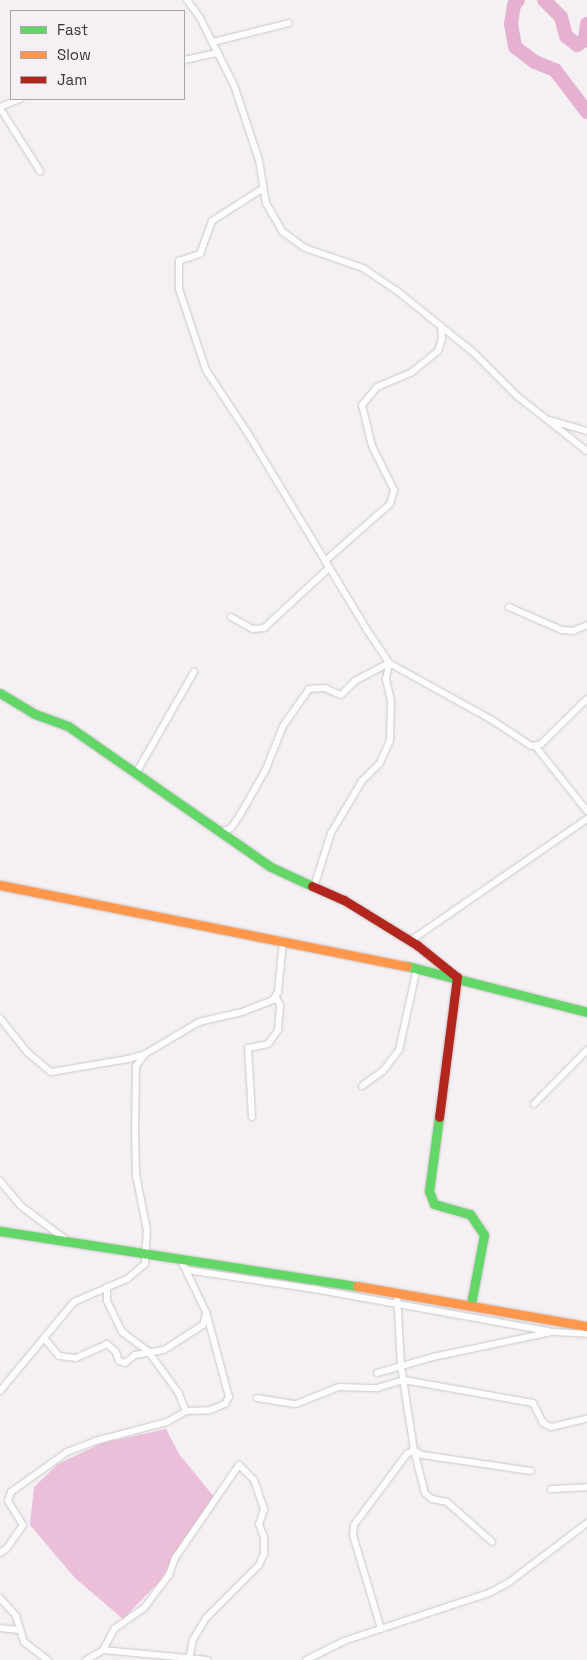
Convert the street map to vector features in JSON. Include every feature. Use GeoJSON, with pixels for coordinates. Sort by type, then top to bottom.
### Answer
{"type":"FeatureCollection","features":[{"type":"Feature","properties":{"kind":"street"},"geometry":{"type":"LineString","coordinates":[[187,0],[193,3],[234,86],[253,142],[262,189],[273,219],[290,241],[363,268],[441,326],[546,419],[587,451]]}},
{"type":"Feature","properties":{"kind":"street"},"geometry":{"type":"LineString","coordinates":[[213,42],[289,23]]}},
{"type":"Feature","properties":{"kind":"street"},"geometry":{"type":"LineString","coordinates":[[185,60],[218,53]]}},
{"type":"Feature","properties":{"kind":"street"},"geometry":{"type":"LineString","coordinates":[[18,100],[0,108],[40,171]]}},
{"type":"Feature","properties":{"kind":"street"},"geometry":{"type":"LineString","coordinates":[[262,189],[212,221],[204,249],[200,254],[179,261],[178,280],[206,370],[389,663],[536,747],[587,811]]}},
{"type":"Feature","properties":{"kind":"street"},"geometry":{"type":"LineString","coordinates":[[325,560],[390,504],[394,490],[369,438],[362,406],[377,387],[412,372],[438,351],[442,339],[441,326]]}},
{"type":"Feature","properties":{"kind":"street"},"geometry":{"type":"LineString","coordinates":[[546,419],[587,431]]}},
{"type":"Feature","properties":{"kind":"street"},"geometry":{"type":"LineString","coordinates":[[231,617],[253,629],[264,628],[330,568]]}},
{"type":"Feature","properties":{"kind":"street"},"geometry":{"type":"LineString","coordinates":[[509,607],[562,630],[573,631],[587,625]]}},
{"type":"Feature","properties":{"kind":"street"},"geometry":{"type":"LineString","coordinates":[[221,832],[231,828],[240,815],[266,768],[283,726],[309,689],[325,688],[341,695],[355,681],[389,663]]}},
{"type":"Feature","properties":{"kind":"street"},"geometry":{"type":"LineString","coordinates":[[314,887],[336,824],[362,781],[380,763],[390,741],[391,701],[386,679],[389,663]]}},
{"type":"Feature","properties":{"kind":"street"},"geometry":{"type":"LineString","coordinates":[[134,775],[194,672]]}},
{"type":"Feature","properties":{"kind":"street"},"geometry":{"type":"LineString","coordinates":[[0,693],[34,714],[68,726],[134,775],[271,867],[344,900],[410,941],[457,977]]}},
{"type":"Feature","properties":{"kind":"street"},"geometry":{"type":"LineString","coordinates":[[536,747],[587,699]]}},
{"type":"Feature","properties":{"kind":"street"},"geometry":{"type":"LineString","coordinates":[[410,941],[587,820]]}},
{"type":"Feature","properties":{"kind":"street"},"geometry":{"type":"LineString","coordinates":[[0,885],[418,968],[587,1012]]}},
{"type":"Feature","properties":{"kind":"street"},"geometry":{"type":"LineString","coordinates":[[252,1117],[248,1048],[268,1044],[278,1030],[280,1005],[276,996],[283,942]]}},
{"type":"Feature","properties":{"kind":"street"},"geometry":{"type":"LineString","coordinates":[[362,1086],[383,1071],[399,1050],[418,968]]}},
{"type":"Feature","properties":{"kind":"street"},"geometry":{"type":"LineString","coordinates":[[457,977],[429,1191],[434,1204],[442,1208],[470,1214],[484,1235],[471,1304]]}},
{"type":"Feature","properties":{"kind":"street"},"geometry":{"type":"LineString","coordinates":[[0,1018],[27,1052],[51,1072],[145,1054],[199,1022],[242,1012],[269,1003],[276,996]]}},
{"type":"Feature","properties":{"kind":"street"},"geometry":{"type":"LineString","coordinates":[[534,1104],[587,1050]]}},
{"type":"Feature","properties":{"kind":"street"},"geometry":{"type":"LineString","coordinates":[[0,1391],[74,1302],[107,1288],[140,1270],[148,1253],[147,1230],[136,1175],[135,1131],[136,1066],[145,1054]]}},
{"type":"Feature","properties":{"kind":"street"},"geometry":{"type":"LineString","coordinates":[[0,1181],[21,1206],[66,1240]]}},
{"type":"Feature","properties":{"kind":"street"},"geometry":{"type":"LineString","coordinates":[[0,1230],[471,1304],[587,1326]]}},
{"type":"Feature","properties":{"kind":"street"},"geometry":{"type":"LineString","coordinates":[[0,1553],[7,1548],[23,1524],[8,1501],[11,1492],[67,1452],[95,1441],[167,1422],[186,1412],[210,1410],[225,1404],[229,1397],[206,1312],[180,1258]]}},
{"type":"Feature","properties":{"kind":"street"},"geometry":{"type":"LineString","coordinates":[[187,1270],[398,1304],[552,1332],[587,1334]]}},
{"type":"Feature","properties":{"kind":"street"},"geometry":{"type":"LineString","coordinates":[[107,1288],[107,1301],[122,1332],[148,1351],[178,1392],[186,1412]]}},
{"type":"Feature","properties":{"kind":"street"},"geometry":{"type":"LineString","coordinates":[[397,1292],[401,1366],[414,1450],[425,1493],[432,1499],[447,1502],[492,1542]]}},
{"type":"Feature","properties":{"kind":"street"},"geometry":{"type":"LineString","coordinates":[[44,1338],[59,1356],[76,1358],[107,1344],[116,1352],[119,1361],[125,1363],[135,1355],[148,1351],[164,1350],[203,1325],[206,1312]]}},
{"type":"Feature","properties":{"kind":"street"},"geometry":{"type":"LineString","coordinates":[[377,1373],[552,1332]]}},
{"type":"Feature","properties":{"kind":"street"},"geometry":{"type":"LineString","coordinates":[[257,1398],[296,1404],[339,1387],[378,1388],[404,1380],[534,1403],[543,1423],[551,1427],[587,1419]]}},
{"type":"Feature","properties":{"kind":"street"},"geometry":{"type":"LineString","coordinates":[[414,1450],[422,1455],[530,1471]]}},
{"type":"Feature","properties":{"kind":"street"},"geometry":{"type":"LineString","coordinates":[[380,1629],[353,1535],[354,1525],[414,1450]]}},
{"type":"Feature","properties":{"kind":"street"},"geometry":{"type":"LineString","coordinates":[[86,1660],[103,1650],[114,1629],[144,1608],[164,1582],[175,1558],[239,1465],[254,1480],[264,1510],[259,1524],[264,1537],[264,1554],[260,1565],[206,1618],[192,1640],[189,1659]]}},
{"type":"Feature","properties":{"kind":"street"},"geometry":{"type":"LineString","coordinates":[[551,1489],[587,1487]]}},
{"type":"Feature","properties":{"kind":"street"},"geometry":{"type":"LineString","coordinates":[[306,1660],[344,1641],[495,1589],[587,1523]]}},
{"type":"Feature","properties":{"kind":"street"},"geometry":{"type":"LineString","coordinates":[[0,1598],[16,1616],[19,1630],[30,1649],[48,1660]]}},
{"type":"Feature","properties":{"kind":"street"},"geometry":{"type":"LineString","coordinates":[[0,1628],[19,1630]]}},
{"type":"Feature","properties":{"kind":"street"},"geometry":{"type":"LineString","coordinates":[[103,1650],[208,1660]]}},
{"type":"Feature","properties":{"kind":"shaded area"},"geometry":{"type":"Polygon","coordinates":[[[166,1429],[179,1454],[214,1497],[159,1582],[123,1619],[75,1578],[30,1525],[34,1487],[58,1464],[102,1443],[166,1429]]]}},
{"type":"Feature","properties":{"kind":"waterway"},"geometry":{"type":"LineString","coordinates":[[518,0],[514,5],[511,24],[515,47],[535,62],[555,70],[587,112]]}},
{"type":"Feature","properties":{"kind":"waterway"},"geometry":{"type":"LineString","coordinates":[[544,0],[561,17],[566,36],[577,45],[585,40],[587,24]]}},
{"type":"Feature","properties":{"kind":"traffic: fast"},"geometry":{"type":"LineString","coordinates":[[0,693],[35,714],[68,726],[271,867],[312,886]]}},
{"type":"Feature","properties":{"kind":"traffic: fast"},"geometry":{"type":"LineString","coordinates":[[407,966],[587,1012]]}},
{"type":"Feature","properties":{"kind":"traffic: fast"},"geometry":{"type":"LineString","coordinates":[[439,1117],[429,1191],[434,1204],[470,1214],[484,1235],[471,1304]]}},
{"type":"Feature","properties":{"kind":"traffic: fast"},"geometry":{"type":"LineString","coordinates":[[0,1231],[357,1286]]}},
{"type":"Feature","properties":{"kind":"traffic: slow"},"geometry":{"type":"LineString","coordinates":[[0,885],[407,966]]}},
{"type":"Feature","properties":{"kind":"traffic: slow"},"geometry":{"type":"LineString","coordinates":[[357,1286],[587,1326]]}},
{"type":"Feature","properties":{"kind":"traffic: jam"},"geometry":{"type":"LineString","coordinates":[[312,886],[344,900],[417,945],[457,977],[439,1117]]}}]}
